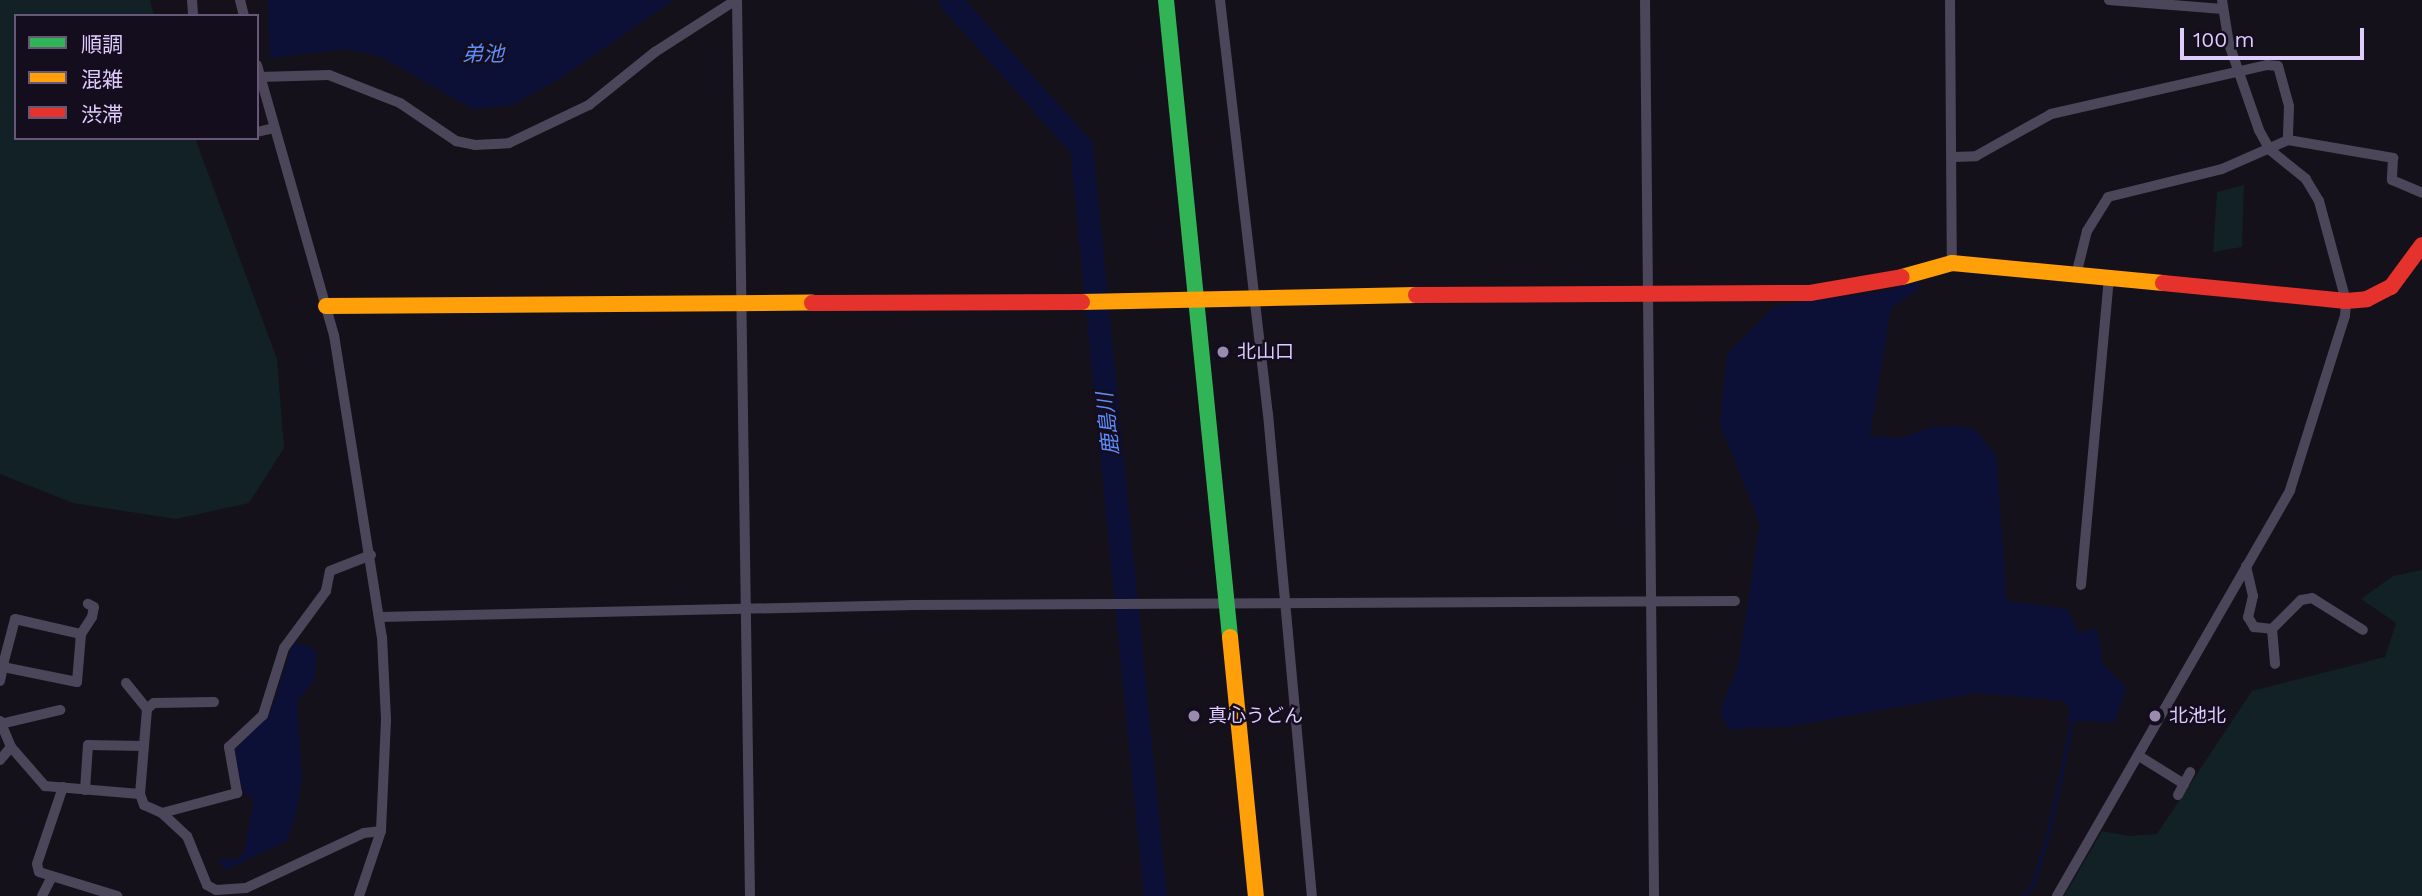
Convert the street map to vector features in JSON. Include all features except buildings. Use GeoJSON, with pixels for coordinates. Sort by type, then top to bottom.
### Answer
{"type":"FeatureCollection","features":[{"type":"Feature","properties":{"kind":"street"},"geometry":{"type":"LineString","coordinates":[[260,77],[330,75],[400,103],[456,141],[475,145],[509,144],[589,105],[654,52],[736,0]]}},
{"type":"Feature","properties":{"kind":"street"},"geometry":{"type":"LineString","coordinates":[[736,0],[750,896]]}},
{"type":"Feature","properties":{"kind":"street"},"geometry":{"type":"LineString","coordinates":[[1166,0],[1256,896]]}},
{"type":"Feature","properties":{"kind":"street"},"geometry":{"type":"LineString","coordinates":[[1220,0],[1252,299],[1268,414],[1311,896]]}},
{"type":"Feature","properties":{"kind":"street"},"geometry":{"type":"LineString","coordinates":[[1645,0],[1651,291],[1654,896]]}},
{"type":"Feature","properties":{"kind":"street"},"geometry":{"type":"LineString","coordinates":[[1950,0],[1952,263]]}},
{"type":"Feature","properties":{"kind":"street"},"geometry":{"type":"LineString","coordinates":[[2057,896],[2290,490],[2345,316],[2346,301],[2319,201],[2306,179],[2270,150],[2237,71],[2223,5],[2109,0]]}},
{"type":"Feature","properties":{"kind":"street"},"geometry":{"type":"LineString","coordinates":[[1953,157],[1976,156],[2050,114],[2237,71],[2278,66],[2291,115],[2288,140]]}},
{"type":"Feature","properties":{"kind":"street"},"geometry":{"type":"LineString","coordinates":[[259,73],[326,306],[380,617],[386,720],[381,831],[359,896]]}},
{"type":"Feature","properties":{"kind":"street"},"geometry":{"type":"LineString","coordinates":[[259,132],[275,128]]}},
{"type":"Feature","properties":{"kind":"street"},"geometry":{"type":"LineString","coordinates":[[2076,275],[2087,231],[2108,197],[2199,176],[2270,150],[2288,140],[2393,158],[2392,180],[2422,193]]}},
{"type":"Feature","properties":{"kind":"street"},"geometry":{"type":"LineString","coordinates":[[326,306],[1196,300],[1651,291],[1810,293],[1893,281],[1923,268],[1952,263],[2346,301],[2367,299],[2391,287],[2422,245]]}},
{"type":"Feature","properties":{"kind":"street"},"geometry":{"type":"LineString","coordinates":[[2081,585],[2109,278]]}},
{"type":"Feature","properties":{"kind":"street"},"geometry":{"type":"LineString","coordinates":[[162,813],[237,793],[229,747],[263,715],[284,648],[326,591],[330,571],[371,555]]}},
{"type":"Feature","properties":{"kind":"street"},"geometry":{"type":"LineString","coordinates":[[2246,566],[2253,596],[2248,617],[2254,626],[2272,629]]}},
{"type":"Feature","properties":{"kind":"street"},"geometry":{"type":"LineString","coordinates":[[2274,664],[2272,629],[2301,600],[2312,598],[2363,630]]}},
{"type":"Feature","properties":{"kind":"street"},"geometry":{"type":"LineString","coordinates":[[380,617],[1226,604],[1735,601]]}},
{"type":"Feature","properties":{"kind":"street"},"geometry":{"type":"LineString","coordinates":[[3,667],[77,682],[81,634],[92,617],[94,607],[88,604]]}},
{"type":"Feature","properties":{"kind":"street"},"geometry":{"type":"LineString","coordinates":[[0,681],[15,619],[81,634]]}},
{"type":"Feature","properties":{"kind":"street"},"geometry":{"type":"LineString","coordinates":[[126,683],[147,709],[140,794],[144,805],[162,813],[187,836],[207,885],[216,893],[246,888],[364,833],[381,831]]}},
{"type":"Feature","properties":{"kind":"street"},"geometry":{"type":"LineString","coordinates":[[147,709],[154,703],[214,702]]}},
{"type":"Feature","properties":{"kind":"street"},"geometry":{"type":"LineString","coordinates":[[60,710],[1,722],[11,747],[45,786],[140,794]]}},
{"type":"Feature","properties":{"kind":"street"},"geometry":{"type":"LineString","coordinates":[[85,790],[88,744],[144,746]]}},
{"type":"Feature","properties":{"kind":"street"},"geometry":{"type":"LineString","coordinates":[[0,760],[11,747]]}},
{"type":"Feature","properties":{"kind":"street"},"geometry":{"type":"LineString","coordinates":[[2139,756],[2184,784]]}},
{"type":"Feature","properties":{"kind":"street"},"geometry":{"type":"LineString","coordinates":[[2178,795],[2190,772]]}},
{"type":"Feature","properties":{"kind":"street"},"geometry":{"type":"LineString","coordinates":[[63,788],[37,864],[39,872],[113,895]]}},
{"type":"Feature","properties":{"kind":"street"},"geometry":{"type":"LineString","coordinates":[[42,896],[52,876]]}},
{"type":"Feature","properties":{"kind":"shaded area"},"geometry":{"type":"Polygon","coordinates":[[[0,0],[150,0],[154,14],[14,14],[14,140],[196,140],[277,359],[284,448],[249,503],[176,519],[73,503],[0,474],[0,0]]]}},
{"type":"Feature","properties":{"kind":"shaded area"},"geometry":{"type":"Polygon","coordinates":[[[2244,185],[2242,247],[2213,252],[2217,192],[2244,185]]]}},
{"type":"Feature","properties":{"kind":"shaded area"},"geometry":{"type":"Polygon","coordinates":[[[2422,570],[2422,896],[2064,896],[2102,831],[2129,836],[2157,834],[2252,691],[2385,657],[2396,623],[2361,599],[2393,576],[2422,570]]]}},
{"type":"Feature","properties":{"kind":"water","name":"弟池"},"geometry":{"type":"Polygon","coordinates":[[[268,0],[674,0],[561,78],[513,105],[473,109],[379,56],[345,49],[270,58],[268,0]]]}},
{"type":"Feature","properties":{"kind":"water"},"geometry":{"type":"Polygon","coordinates":[[[1917,280],[1921,287],[1891,308],[1870,436],[1900,438],[1932,427],[1958,426],[1975,430],[1996,455],[2007,601],[2067,609],[2079,633],[2097,628],[2103,664],[2126,688],[2115,722],[2067,721],[2070,709],[2064,701],[1977,693],[1786,727],[1729,729],[1720,713],[1738,665],[1760,524],[1720,424],[1727,354],[1775,306],[1886,291],[1917,280]]]}},
{"type":"Feature","properties":{"kind":"water"},"geometry":{"type":"Polygon","coordinates":[[[293,643],[310,646],[317,654],[314,680],[297,702],[302,779],[296,815],[287,841],[226,870],[217,860],[238,859],[244,853],[254,799],[244,794],[233,752],[271,712],[293,643]]]}},
{"type":"Feature","properties":{"kind":"waterway","name":"鹿島川"},"geometry":{"type":"LineString","coordinates":[[950,0],[1081,147],[1155,896]]}},
{"type":"Feature","properties":{"kind":"waterway"},"geometry":{"type":"LineString","coordinates":[[2024,896],[2033,886],[2050,829],[2073,720]]}},
{"type":"Feature","properties":{"kind":"traffic: fast"},"geometry":{"type":"LineString","coordinates":[[1166,0],[1230,637]]}},
{"type":"Feature","properties":{"kind":"traffic: slow"},"geometry":{"type":"LineString","coordinates":[[1902,277],[1952,263],[2163,283]]}},
{"type":"Feature","properties":{"kind":"traffic: slow"},"geometry":{"type":"LineString","coordinates":[[1082,302],[1416,295]]}},
{"type":"Feature","properties":{"kind":"traffic: slow"},"geometry":{"type":"LineString","coordinates":[[326,306],[812,303]]}},
{"type":"Feature","properties":{"kind":"traffic: slow"},"geometry":{"type":"LineString","coordinates":[[1230,637],[1256,896]]}},
{"type":"Feature","properties":{"kind":"traffic: jam"},"geometry":{"type":"LineString","coordinates":[[2163,283],[2346,301],[2367,299],[2391,287],[2422,245]]}},
{"type":"Feature","properties":{"kind":"traffic: jam"},"geometry":{"type":"LineString","coordinates":[[1416,295],[1810,293],[1902,277]]}},
{"type":"Feature","properties":{"kind":"traffic: jam"},"geometry":{"type":"LineString","coordinates":[[812,303],[1082,302]]}},
{"type":"Feature","properties":{"kind":"place","name":"北山口"},"geometry":{"type":"Point","coordinates":[1223,352]}},
{"type":"Feature","properties":{"kind":"place","name":"真心うどん"},"geometry":{"type":"Point","coordinates":[1194,716]}},
{"type":"Feature","properties":{"kind":"place","name":"北池北"},"geometry":{"type":"Point","coordinates":[2155,716]}}]}
